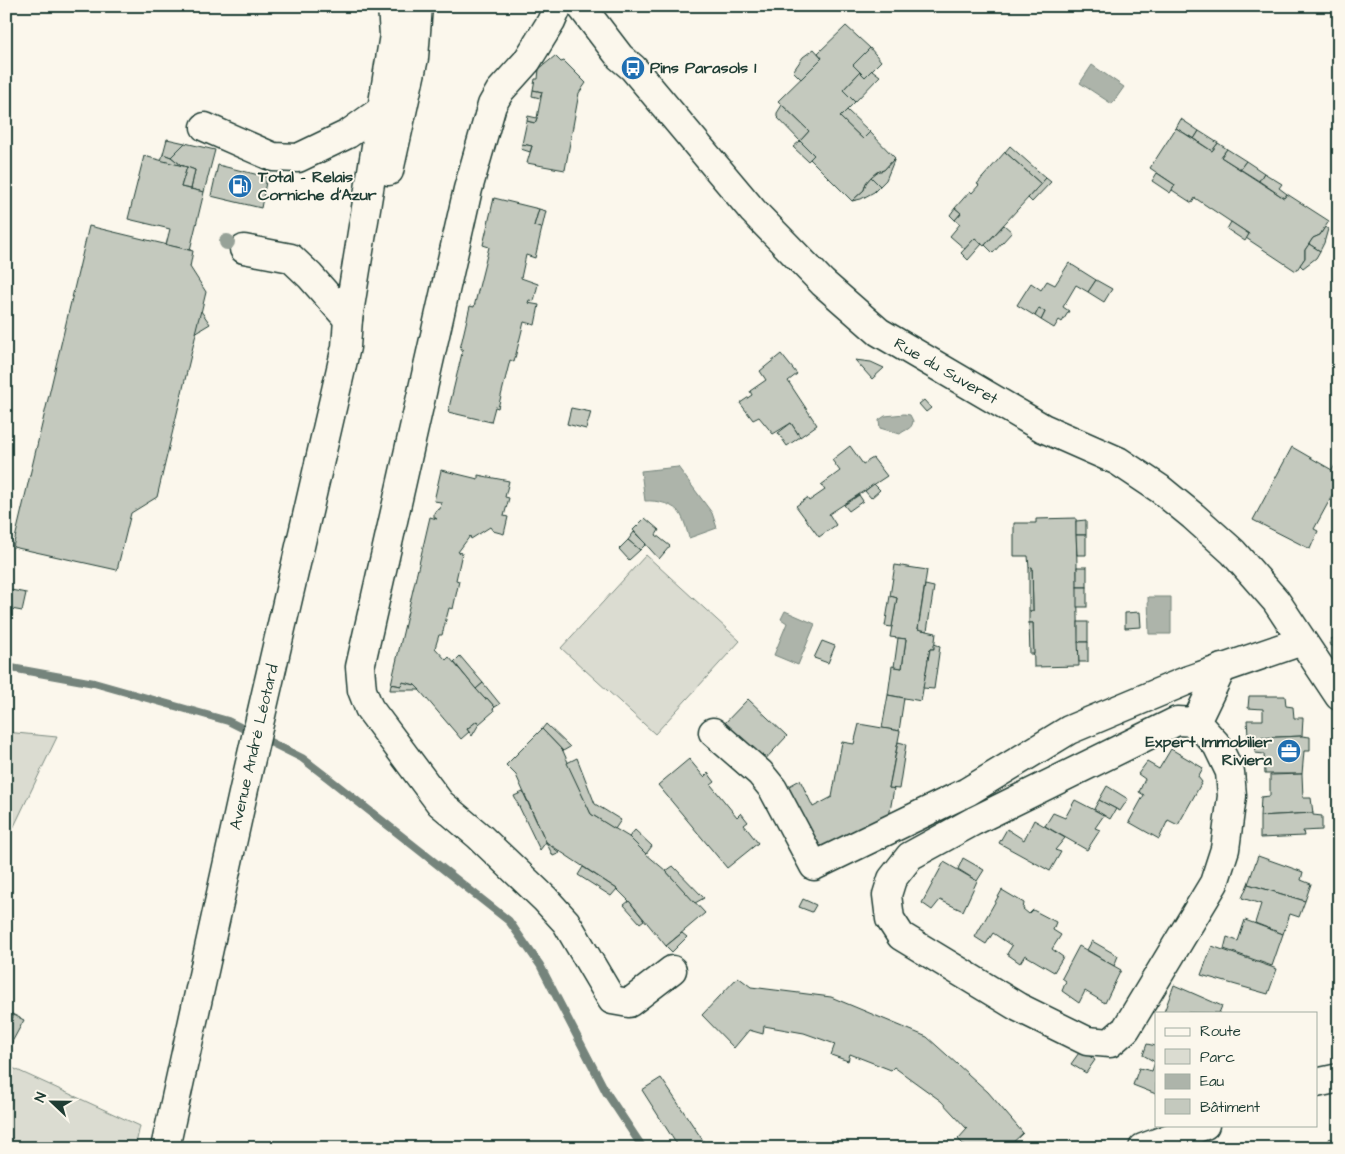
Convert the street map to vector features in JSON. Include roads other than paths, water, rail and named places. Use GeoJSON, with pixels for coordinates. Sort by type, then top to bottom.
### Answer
{"type":"FeatureCollection","features":[{"type":"Feature","properties":{"kind":"main road","name":"Avenue André Léotard"},"geometry":{"type":"LineString","coordinates":[[165,1148],[244,789],[346,347],[348,319],[394,35],[392,6]]}},
{"type":"Feature","properties":{"kind":"main road","name":"Avenue André Léotard"},"geometry":{"type":"LineString","coordinates":[[346,347],[359,319],[414,58],[418,6]]}},
{"type":"Feature","properties":{"kind":"main road"},"geometry":{"type":"LineString","coordinates":[[558,6],[551,22],[527,61],[500,91],[492,105],[466,198],[360,667],[362,690],[369,708],[440,803],[545,899],[566,922],[612,1000],[629,1003],[672,970]]}},
{"type":"Feature","properties":{"kind":"main road","name":"Rue du Suveret"},"geometry":{"type":"LineString","coordinates":[[582,6],[620,57],[633,68],[753,211],[823,283],[879,332],[1043,428],[1118,461],[1160,489],[1233,552],[1276,601],[1339,696]]}},
{"type":"Feature","properties":{"kind":"main road"},"geometry":{"type":"LineString","coordinates":[[205,127],[273,157],[298,158],[348,134],[382,110]]}},
{"type":"Feature","properties":{"kind":"main road"},"geometry":{"type":"LineString","coordinates":[[244,249],[291,258],[310,276],[348,319]]}},
{"type":"Feature","properties":{"kind":"main road"},"geometry":{"type":"LineString","coordinates":[[713,732],[760,773],[773,789],[814,866],[968,792],[1069,730],[1186,681],[1302,641]]}},
{"type":"Feature","properties":{"kind":"main road"},"geometry":{"type":"LineString","coordinates":[[1196,722],[1222,668]]}},
{"type":"Feature","properties":{"kind":"main road"},"geometry":{"type":"LineString","coordinates":[[1177,721],[1196,722],[1216,745],[1230,772],[1232,796],[1225,849],[1214,883],[1126,1029],[1110,1043],[1087,1041],[1018,1007],[901,936],[890,919],[887,896],[892,879],[910,856],[974,820],[1177,721]]}},
{"type":"Feature","properties":{"kind":"main road"},"geometry":{"type":"LineString","coordinates":[[1318,1083],[1339,1078]]}},
{"type":"Feature","properties":{"kind":"main road"},"geometry":{"type":"LineString","coordinates":[[1143,1148],[1202,1126]]}},
{"type":"Feature","properties":{"kind":"water"},"geometry":{"type":"Polygon","coordinates":[[[1092,65],[1124,87],[1112,104],[1080,83],[1092,65]]]}},
{"type":"Feature","properties":{"kind":"water"},"geometry":{"type":"Polygon","coordinates":[[[910,415],[913,421],[910,428],[900,434],[880,428],[879,420],[885,416],[910,415]]]}},
{"type":"Feature","properties":{"kind":"water"},"geometry":{"type":"Polygon","coordinates":[[[678,467],[712,513],[717,528],[689,538],[686,526],[675,508],[660,502],[645,501],[641,471],[678,467]]]}},
{"type":"Feature","properties":{"kind":"water"},"geometry":{"type":"Polygon","coordinates":[[[1148,597],[1171,597],[1171,634],[1149,634],[1148,597]]]}},
{"type":"Feature","properties":{"kind":"water"},"geometry":{"type":"Polygon","coordinates":[[[785,611],[815,624],[798,665],[774,655],[787,623],[781,619],[785,611]]]}},
{"type":"Feature","properties":{"kind":"waterway"},"geometry":{"type":"LineString","coordinates":[[6,667],[94,683],[228,721],[302,758],[509,921],[540,965],[606,1092],[643,1148]]}},
{"type":"Feature","properties":{"kind":"place","name":"Pins Parasols 1"},"geometry":{"type":"Point","coordinates":[633,68]}},
{"type":"Feature","properties":{"kind":"place","name":"Total - Relais Corniche d'Azur"},"geometry":{"type":"Point","coordinates":[240,186]}},
{"type":"Feature","properties":{"kind":"place","name":"Expert Immobilier Riviera"},"geometry":{"type":"Point","coordinates":[1289,751]}}]}
